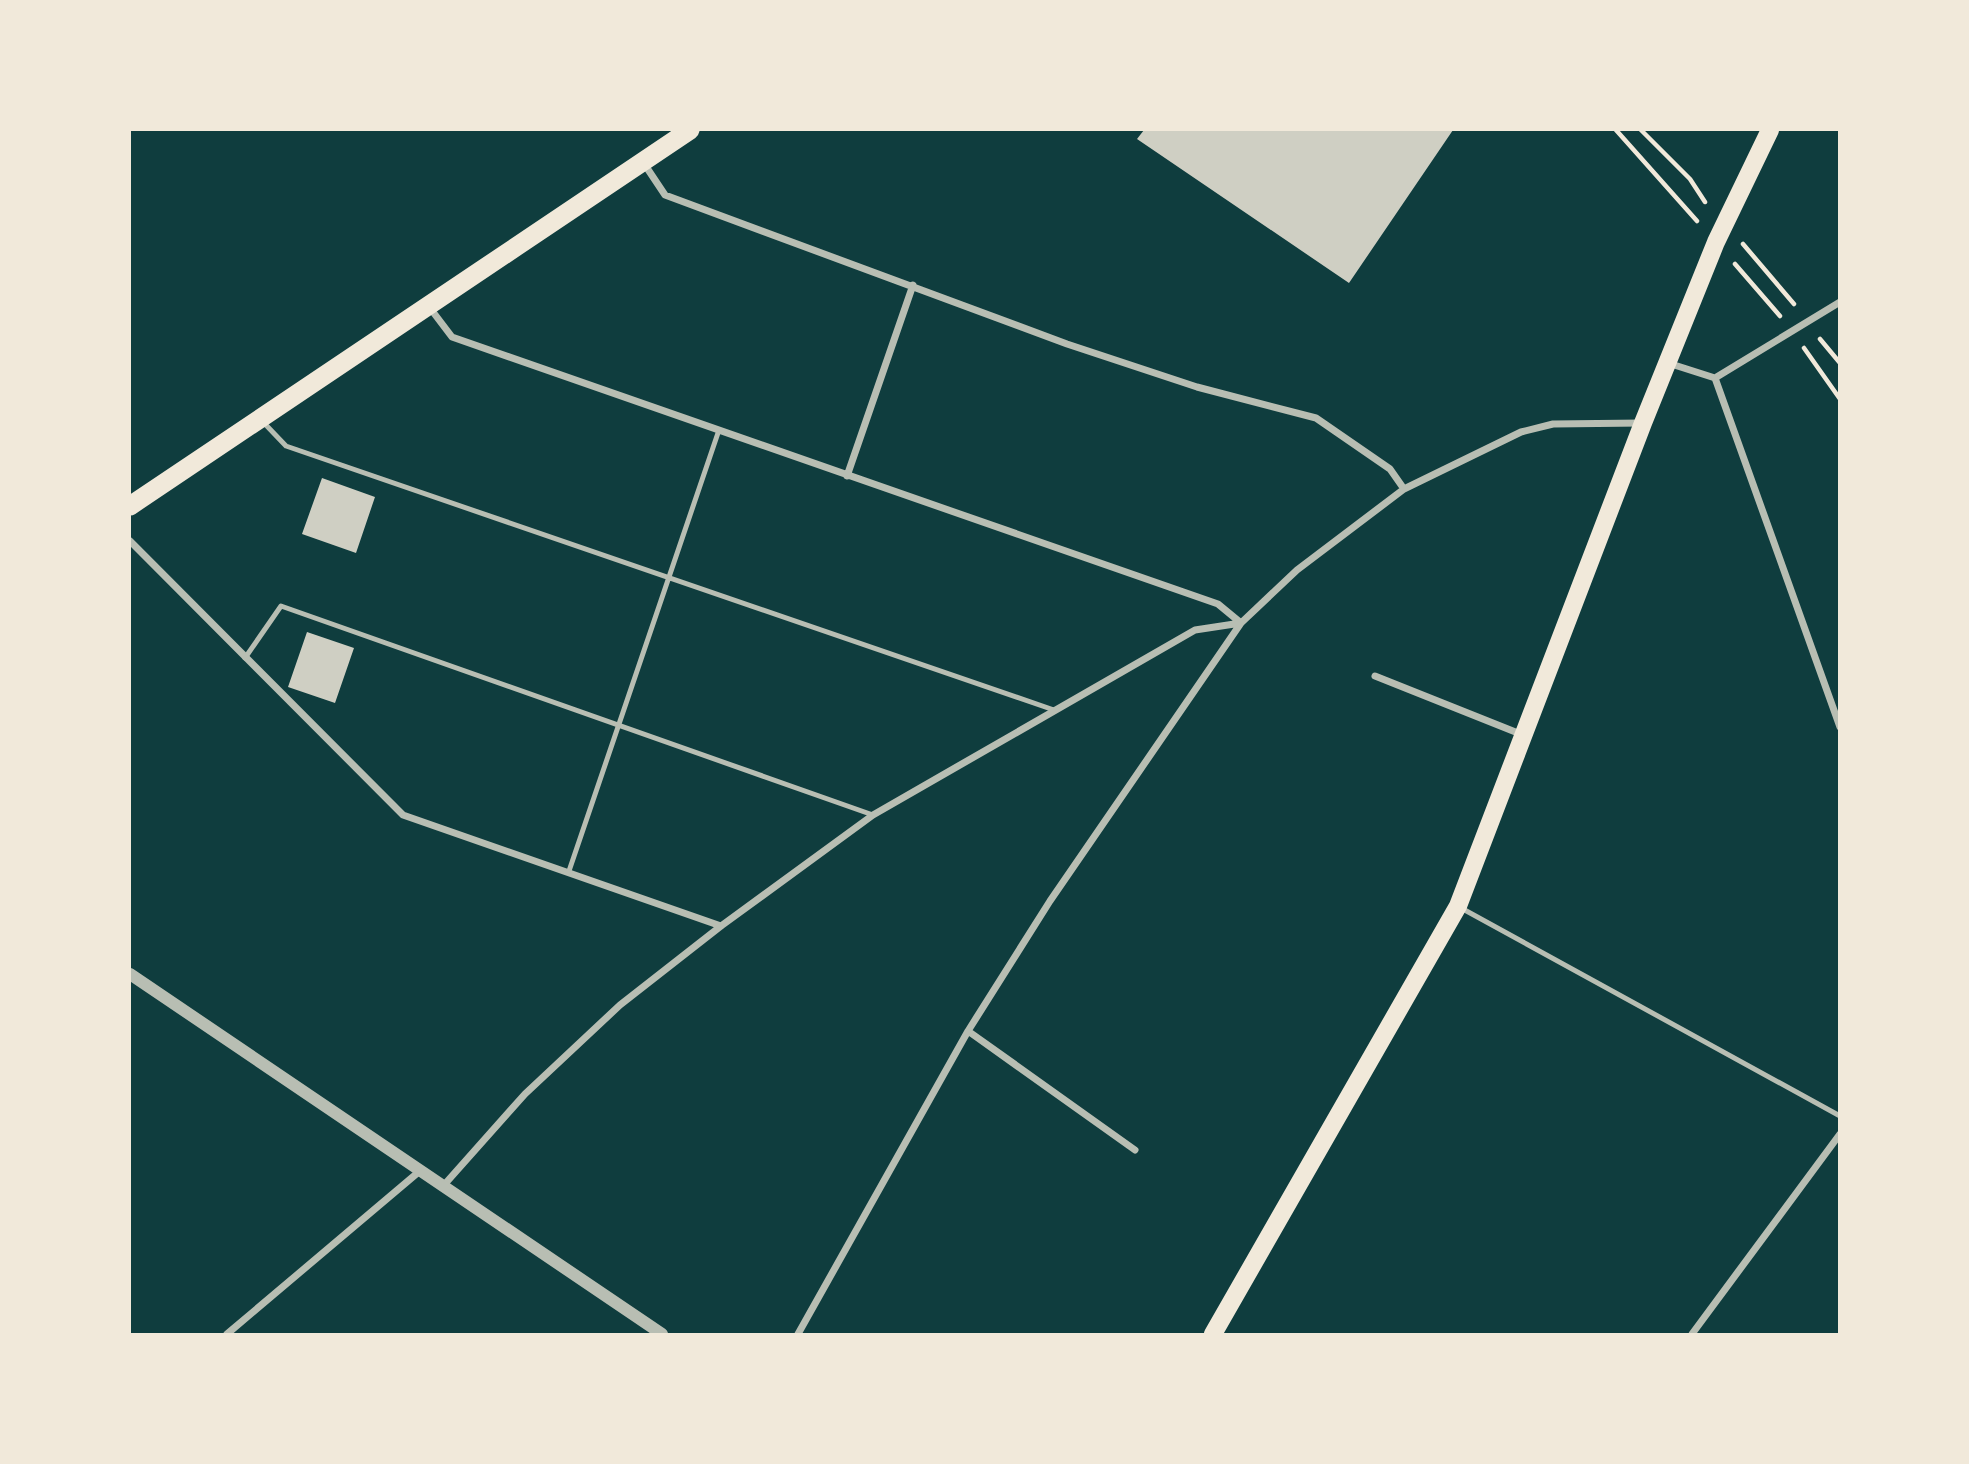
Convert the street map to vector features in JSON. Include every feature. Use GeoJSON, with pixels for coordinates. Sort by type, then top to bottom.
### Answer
{"type":"FeatureCollection","features":[{"type":"Feature","properties":{"kind":"highway"},"geometry":{"type":"LineString","coordinates":[[130,506],[690,130]]}},
{"type":"Feature","properties":{"kind":"main road"},"geometry":{"type":"LineString","coordinates":[[1213,1335],[1458,906],[1643,423],[1716,242],[1770,130]]}},
{"type":"Feature","properties":{"kind":"street"},"geometry":{"type":"LineString","coordinates":[[643,161],[665,195],[1066,344],[1184,383],[1316,418],[1390,469],[1404,489]]}},
{"type":"Feature","properties":{"kind":"street"},"geometry":{"type":"LineString","coordinates":[[847,476],[913,285]]}},
{"type":"Feature","properties":{"kind":"street"},"geometry":{"type":"LineString","coordinates":[[1668,363],[1715,378],[1839,302]]}},
{"type":"Feature","properties":{"kind":"street"},"geometry":{"type":"LineString","coordinates":[[429,306],[452,337],[1218,604],[1241,623]]}},
{"type":"Feature","properties":{"kind":"street"},"geometry":{"type":"LineString","coordinates":[[1715,378],[1839,727]]}},
{"type":"Feature","properties":{"kind":"street"},"geometry":{"type":"LineString","coordinates":[[798,1335],[968,1031],[1050,901],[1241,623],[1297,570],[1404,489],[1521,432],[1553,424],[1643,423]]}},
{"type":"Feature","properties":{"kind":"street"},"geometry":{"type":"LineString","coordinates":[[130,541],[403,814],[721,926]]}},
{"type":"Feature","properties":{"kind":"street"},"geometry":{"type":"LineString","coordinates":[[443,1185],[525,1094],[611,1014],[721,926],[873,815],[1195,631],[1241,623]]}},
{"type":"Feature","properties":{"kind":"street"},"geometry":{"type":"LineString","coordinates":[[1375,676],[1525,736]]}},
{"type":"Feature","properties":{"kind":"street"},"geometry":{"type":"LineString","coordinates":[[130,974],[663,1335]]}},
{"type":"Feature","properties":{"kind":"street"},"geometry":{"type":"LineString","coordinates":[[968,1031],[1135,1150]]}},
{"type":"Feature","properties":{"kind":"street"},"geometry":{"type":"LineString","coordinates":[[1692,1335],[1839,1134]]}},
{"type":"Feature","properties":{"kind":"street"},"geometry":{"type":"LineString","coordinates":[[227,1335],[421,1170]]}},
{"type":"Feature","properties":{"kind":"lane"},"geometry":{"type":"LineString","coordinates":[[261,419],[286,446],[1054,710]]}},
{"type":"Feature","properties":{"kind":"lane"},"geometry":{"type":"LineString","coordinates":[[569,871],[719,430]]}},
{"type":"Feature","properties":{"kind":"lane"},"geometry":{"type":"LineString","coordinates":[[245,658],[281,606],[873,815]]}},
{"type":"Feature","properties":{"kind":"lane"},"geometry":{"type":"LineString","coordinates":[[1458,906],[1839,1116]]}},
{"type":"Feature","properties":{"kind":"path"},"geometry":{"type":"LineString","coordinates":[[1816,332],[1839,363]]}},
{"type":"Feature","properties":{"kind":"path"},"geometry":{"type":"LineString","coordinates":[[1801,344],[1839,399]]}},
{"type":"Feature","properties":{"kind":"building"},"geometry":{"type":"Polygon","coordinates":[[[1144,130],[1453,130],[1349,283],[1137,139],[1144,130]]]}},
{"type":"Feature","properties":{"kind":"building"},"geometry":{"type":"Polygon","coordinates":[[[322,478],[375,497],[356,553],[302,534],[322,478]]]}},
{"type":"Feature","properties":{"kind":"building"},"geometry":{"type":"Polygon","coordinates":[[[307,632],[354,648],[335,703],[288,687],[307,632]]]}}]}
